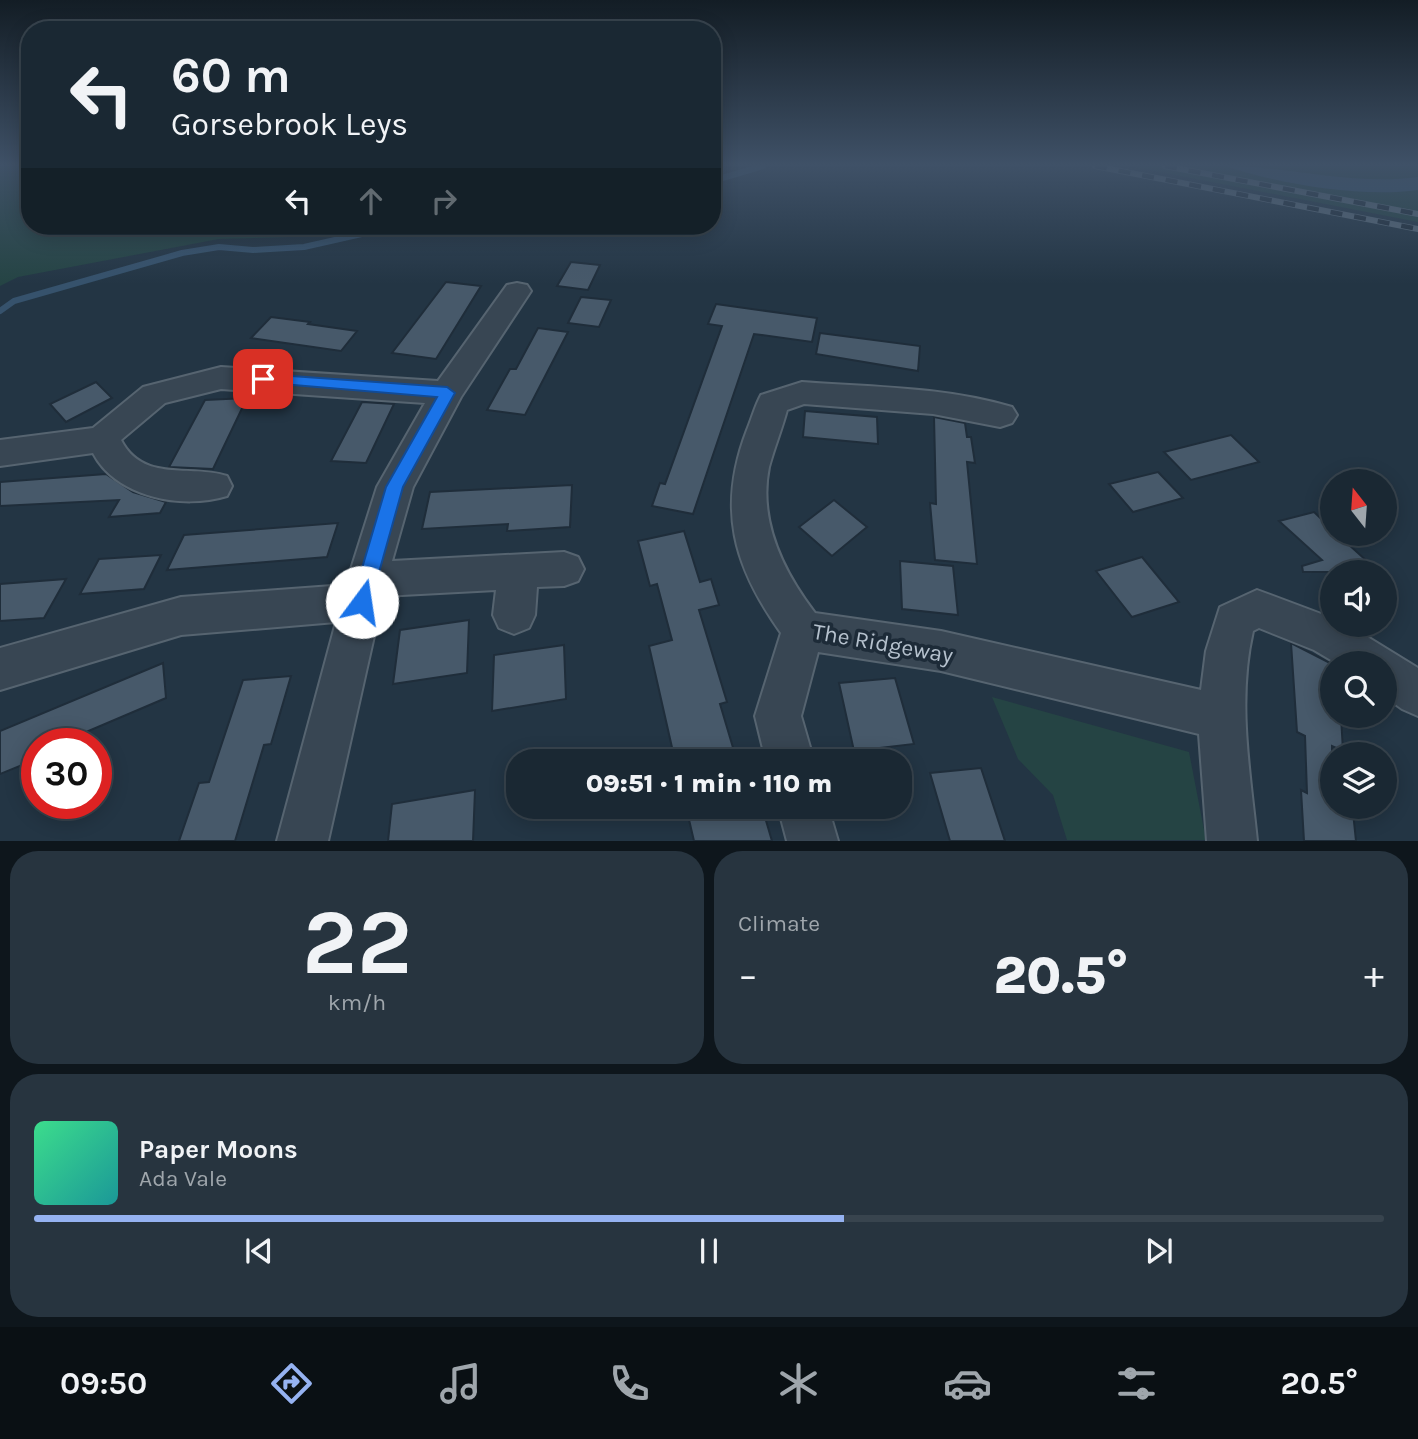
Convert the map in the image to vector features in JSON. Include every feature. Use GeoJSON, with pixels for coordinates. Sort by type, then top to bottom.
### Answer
{"type":"FeatureCollection","features":[{"type":"Feature","properties":{"kind":"street"},"geometry":{"type":"LineString","coordinates":[[302,841],[364,591],[395,487],[447,393],[519,301]]}},
{"type":"Feature","properties":{"kind":"street"},"geometry":{"type":"LineString","coordinates":[[0,453],[107,440],[154,395],[221,377],[447,393]]}},
{"type":"Feature","properties":{"kind":"street","name":"The Ridgeway"},"geometry":{"type":"LineString","coordinates":[[1000,415],[933,403],[802,393],[773,403],[750,475],[751,530],[781,603],[803,631],[942,651],[1221,717]]}},
{"type":"Feature","properties":{"kind":"street"},"geometry":{"type":"LineString","coordinates":[[107,440],[136,477],[153,485],[214,486]]}},
{"type":"Feature","properties":{"kind":"street"},"geometry":{"type":"LineString","coordinates":[[0,669],[181,616],[364,591],[564,569]]}},
{"type":"Feature","properties":{"kind":"street"},"geometry":{"type":"LineString","coordinates":[[514,615],[518,573]]}},
{"type":"Feature","properties":{"kind":"street"},"geometry":{"type":"LineString","coordinates":[[1232,841],[1221,717],[1227,651],[1235,620],[1257,608],[1329,636],[1355,651]]}},
{"type":"Feature","properties":{"kind":"street"},"geometry":{"type":"LineString","coordinates":[[787,749],[778,716],[803,631]]}},
{"type":"Feature","properties":{"kind":"street"},"geometry":{"type":"LineString","coordinates":[[1397,679],[1418,694]]}},
{"type":"Feature","properties":{"kind":"street"},"geometry":{"type":"LineString","coordinates":[[807,819],[813,841]]}},
{"type":"Feature","properties":{"kind":"green space"},"geometry":{"type":"Polygon","coordinates":[[[0,205],[21,205],[21,235],[307,235],[219,239],[18,277],[0,286],[0,205]]]}},
{"type":"Feature","properties":{"kind":"green space"},"geometry":{"type":"Polygon","coordinates":[[[1332,205],[1418,205],[1418,222],[1332,205]]]}},
{"type":"Feature","properties":{"kind":"green space"},"geometry":{"type":"Polygon","coordinates":[[[992,697],[1189,752],[1206,840],[1067,840],[1053,795],[1018,759],[992,697]]]}},
{"type":"Feature","properties":{"kind":"building"},"geometry":{"type":"Polygon","coordinates":[[[571,262],[600,265],[588,290],[557,286],[571,262]]]}},
{"type":"Feature","properties":{"kind":"building"},"geometry":{"type":"Polygon","coordinates":[[[446,282],[481,286],[436,359],[392,353],[446,282]]]}},
{"type":"Feature","properties":{"kind":"building"},"geometry":{"type":"Polygon","coordinates":[[[581,297],[611,300],[599,327],[568,323],[581,297]]]}},
{"type":"Feature","properties":{"kind":"building"},"geometry":{"type":"Polygon","coordinates":[[[716,304],[817,318],[812,342],[754,334],[693,514],[652,506],[660,483],[665,484],[722,326],[708,324],[716,304]]]}},
{"type":"Feature","properties":{"kind":"building"},"geometry":{"type":"Polygon","coordinates":[[[271,317],[357,331],[341,351],[251,338],[271,317]]]}},
{"type":"Feature","properties":{"kind":"building"},"geometry":{"type":"Polygon","coordinates":[[[538,328],[568,332],[525,415],[487,410],[510,369],[516,369],[538,328]]]}},
{"type":"Feature","properties":{"kind":"building"},"geometry":{"type":"Polygon","coordinates":[[[820,333],[920,346],[918,371],[816,354],[820,333]]]}},
{"type":"Feature","properties":{"kind":"building"},"geometry":{"type":"Polygon","coordinates":[[[96,382],[112,398],[66,422],[50,404],[96,382]]]}},
{"type":"Feature","properties":{"kind":"building"},"geometry":{"type":"Polygon","coordinates":[[[247,398],[213,469],[169,467],[205,400],[247,398]]]}},
{"type":"Feature","properties":{"kind":"building"},"geometry":{"type":"Polygon","coordinates":[[[362,402],[394,404],[366,463],[331,461],[362,402]]]}},
{"type":"Feature","properties":{"kind":"building"},"geometry":{"type":"Polygon","coordinates":[[[805,411],[877,417],[878,444],[803,437],[805,411]]]}},
{"type":"Feature","properties":{"kind":"building"},"geometry":{"type":"Polygon","coordinates":[[[934,417],[965,423],[967,437],[971,437],[975,463],[967,462],[977,564],[935,560],[930,503],[936,504],[934,417]]]}},
{"type":"Feature","properties":{"kind":"building"},"geometry":{"type":"Polygon","coordinates":[[[1231,435],[1259,462],[1191,480],[1164,452],[1231,435]]]}},
{"type":"Feature","properties":{"kind":"building"},"geometry":{"type":"Polygon","coordinates":[[[1158,472],[1183,498],[1133,512],[1109,484],[1158,472]]]}},
{"type":"Feature","properties":{"kind":"building"},"geometry":{"type":"Polygon","coordinates":[[[106,474],[133,492],[166,502],[160,513],[109,517],[119,500],[0,506],[0,482],[106,474]]]}},
{"type":"Feature","properties":{"kind":"building"},"geometry":{"type":"Polygon","coordinates":[[[572,485],[570,527],[507,531],[508,524],[422,529],[430,492],[572,485]]]}},
{"type":"Feature","properties":{"kind":"building"},"geometry":{"type":"Polygon","coordinates":[[[834,500],[867,527],[832,556],[799,527],[834,500]]]}},
{"type":"Feature","properties":{"kind":"building"},"geometry":{"type":"Polygon","coordinates":[[[1314,512],[1320,518],[1320,546],[1350,546],[1366,560],[1322,560],[1279,521],[1314,512]]]}},
{"type":"Feature","properties":{"kind":"building"},"geometry":{"type":"Polygon","coordinates":[[[338,523],[327,557],[167,570],[184,535],[338,523]]]}},
{"type":"Feature","properties":{"kind":"building"},"geometry":{"type":"Polygon","coordinates":[[[684,531],[700,582],[711,579],[719,605],[699,610],[727,702],[720,704],[733,749],[672,749],[649,646],[672,640],[657,584],[650,586],[638,541],[684,531]]]}},
{"type":"Feature","properties":{"kind":"building"},"geometry":{"type":"Polygon","coordinates":[[[161,555],[144,589],[80,594],[99,559],[161,555]]]}},
{"type":"Feature","properties":{"kind":"building"},"geometry":{"type":"Polygon","coordinates":[[[1142,557],[1179,602],[1132,617],[1096,571],[1142,557]]]}},
{"type":"Feature","properties":{"kind":"building"},"geometry":{"type":"Polygon","coordinates":[[[900,561],[953,566],[958,615],[902,609],[900,561]]]}},
{"type":"Feature","properties":{"kind":"building"},"geometry":{"type":"Polygon","coordinates":[[[1320,561],[1320,572],[1303,572],[1302,566],[1320,561]]]}},
{"type":"Feature","properties":{"kind":"building"},"geometry":{"type":"Polygon","coordinates":[[[66,579],[44,618],[0,621],[0,584],[66,579]]]}},
{"type":"Feature","properties":{"kind":"building"},"geometry":{"type":"Polygon","coordinates":[[[469,620],[467,673],[393,684],[400,630],[469,620]]]}},
{"type":"Feature","properties":{"kind":"building"},"geometry":{"type":"Polygon","coordinates":[[[1291,643],[1320,658],[1320,728],[1342,728],[1342,742],[1320,742],[1320,819],[1354,819],[1356,841],[1304,841],[1301,790],[1307,793],[1305,736],[1297,732],[1291,643]]]}},
{"type":"Feature","properties":{"kind":"building"},"geometry":{"type":"Polygon","coordinates":[[[564,645],[566,699],[492,711],[494,655],[564,645]]]}},
{"type":"Feature","properties":{"kind":"building"},"geometry":{"type":"Polygon","coordinates":[[[163,663],[166,698],[96,728],[21,728],[21,765],[0,774],[0,731],[163,663]]]}},
{"type":"Feature","properties":{"kind":"building"},"geometry":{"type":"Polygon","coordinates":[[[291,676],[271,744],[264,745],[235,841],[179,841],[199,783],[209,782],[243,680],[291,676]]]}},
{"type":"Feature","properties":{"kind":"building"},"geometry":{"type":"Polygon","coordinates":[[[895,678],[914,744],[854,749],[839,683],[895,678]]]}},
{"type":"Feature","properties":{"kind":"building"},"geometry":{"type":"Polygon","coordinates":[[[981,768],[1005,841],[950,841],[930,773],[981,768]]]}},
{"type":"Feature","properties":{"kind":"building"},"geometry":{"type":"Polygon","coordinates":[[[475,790],[473,841],[388,841],[392,804],[475,790]]]}},
{"type":"Feature","properties":{"kind":"building"},"geometry":{"type":"Polygon","coordinates":[[[689,819],[766,819],[772,841],[694,841],[689,819]]]}},
{"type":"Feature","properties":{"kind":"waterway"},"geometry":{"type":"LineString","coordinates":[[0,311],[14,301],[182,253],[219,247],[253,250],[304,247],[357,235]]}},
{"type":"Feature","properties":{"kind":"railway"},"geometry":{"type":"LineString","coordinates":[[1296,205],[1418,229]]}},
{"type":"Feature","properties":{"kind":"railway"},"geometry":{"type":"LineString","coordinates":[[1372,205],[1418,214]]}},
{"type":"Feature","properties":{"kind":"route"},"geometry":{"type":"LineString","coordinates":[[263,379],[447,393],[395,487],[362,602]]}}]}
